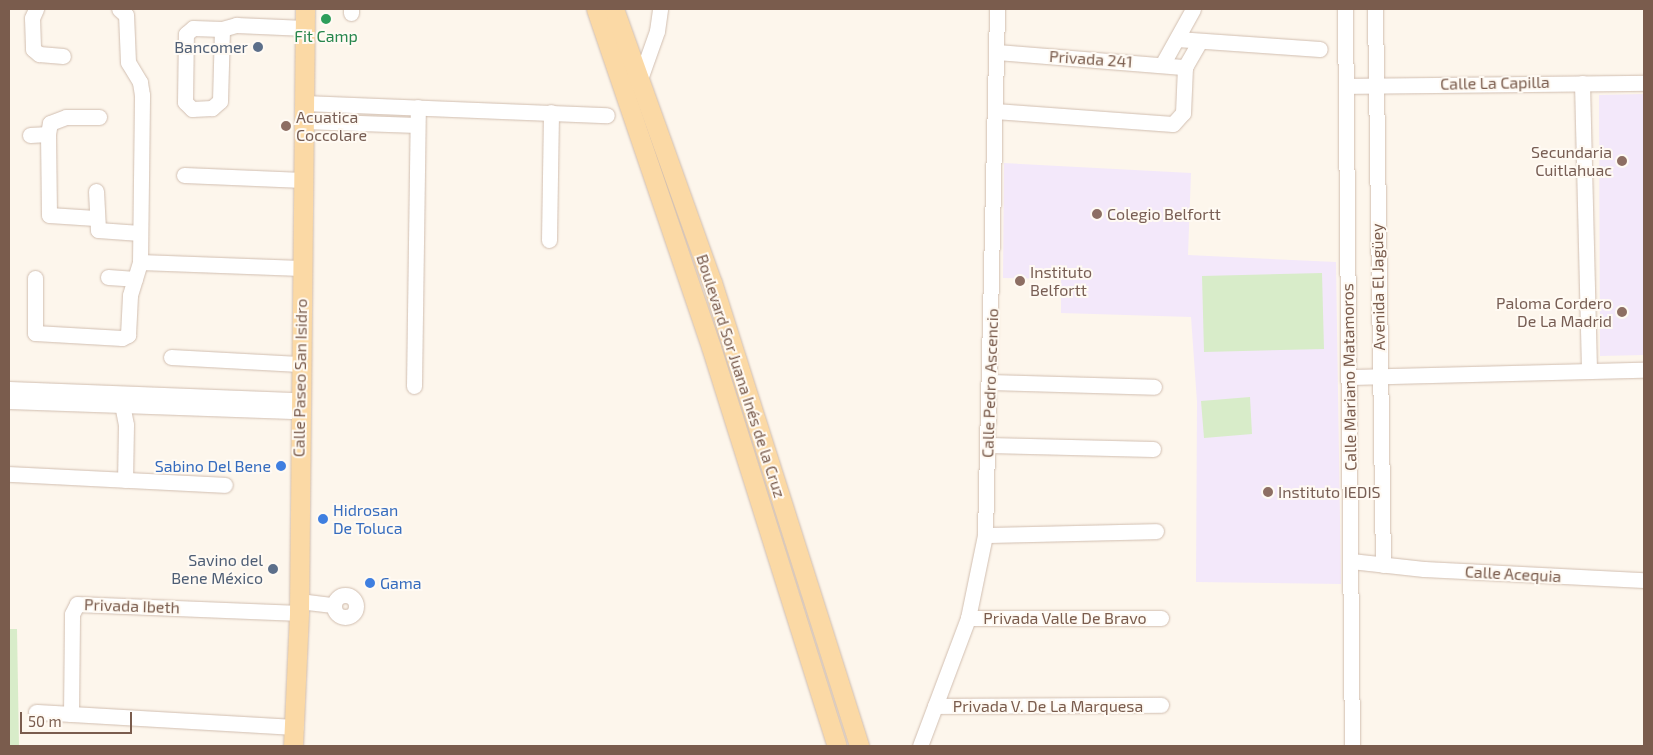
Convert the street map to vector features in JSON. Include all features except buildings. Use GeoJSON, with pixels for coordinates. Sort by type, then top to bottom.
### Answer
{"type":"FeatureCollection","features":[{"type":"Feature","properties":{"kind":"main road","name":"Calle Paseo San Isidro"},"geometry":{"type":"LineString","coordinates":[[293,746],[296,727],[299,607],[299,364],[305,9]]}},
{"type":"Feature","properties":{"kind":"main road","name":"Boulevard Sor Juana Inés de la Cruz"},"geometry":{"type":"LineString","coordinates":[[596,9],[711,347],[837,746]]}},
{"type":"Feature","properties":{"kind":"main road","name":"Boulevard Sor Juana Inés de la Cruz"},"geometry":{"type":"LineString","coordinates":[[614,9],[712,282],[859,746]]}},
{"type":"Feature","properties":{"kind":"street"},"geometry":{"type":"LineString","coordinates":[[36,9],[32,18],[33,49],[39,54],[63,56]]}},
{"type":"Feature","properties":{"kind":"street"},"geometry":{"type":"LineString","coordinates":[[35,278],[35,333],[122,338],[129,332],[130,295],[140,262],[142,95],[140,82],[128,62],[126,15],[119,9]]}},
{"type":"Feature","properties":{"kind":"street"},"geometry":{"type":"LineString","coordinates":[[640,79],[657,31],[660,9]]}},
{"type":"Feature","properties":{"kind":"street","name":"Calle Pedro Ascencio"},"geometry":{"type":"LineString","coordinates":[[920,746],[968,618],[985,535],[990,382],[997,9]]}},
{"type":"Feature","properties":{"kind":"street"},"geometry":{"type":"LineString","coordinates":[[1162,65],[1193,9]]}},
{"type":"Feature","properties":{"kind":"street","name":"Calle Mariano Matamoros"},"geometry":{"type":"LineString","coordinates":[[1345,9],[1352,746]]}},
{"type":"Feature","properties":{"kind":"street","name":"Avenida El Jagüey"},"geometry":{"type":"LineString","coordinates":[[1374,9],[1383,565]]}},
{"type":"Feature","properties":{"kind":"street"},"geometry":{"type":"LineString","coordinates":[[222,29],[220,101],[212,108],[192,109],[186,102],[186,34],[193,28],[222,29],[236,25],[305,28]]}},
{"type":"Feature","properties":{"kind":"street"},"geometry":{"type":"LineString","coordinates":[[1177,39],[1320,49]]}},
{"type":"Feature","properties":{"kind":"street"},"geometry":{"type":"LineString","coordinates":[[995,111],[1172,124],[1183,113],[1185,67],[1200,41]]}},
{"type":"Feature","properties":{"kind":"street","name":"Privada 241"},"geometry":{"type":"LineString","coordinates":[[997,52],[1185,67]]}},
{"type":"Feature","properties":{"kind":"street"},"geometry":{"type":"LineString","coordinates":[[1582,82],[1589,370]]}},
{"type":"Feature","properties":{"kind":"street","name":"Calle La Capilla"},"geometry":{"type":"LineString","coordinates":[[1346,86],[1582,82],[1644,84]]}},
{"type":"Feature","properties":{"kind":"street"},"geometry":{"type":"LineString","coordinates":[[414,386],[418,107]]}},
{"type":"Feature","properties":{"kind":"street"},"geometry":{"type":"LineString","coordinates":[[304,112],[418,107],[607,115]]}},
{"type":"Feature","properties":{"kind":"street"},"geometry":{"type":"LineString","coordinates":[[304,112],[417,125]]}},
{"type":"Feature","properties":{"kind":"street"},"geometry":{"type":"LineString","coordinates":[[549,240],[551,112]]}},
{"type":"Feature","properties":{"kind":"street"},"geometry":{"type":"LineString","coordinates":[[95,218],[49,215],[48,134],[50,123],[66,117],[99,117]]}},
{"type":"Feature","properties":{"kind":"street"},"geometry":{"type":"LineString","coordinates":[[30,135],[48,134]]}},
{"type":"Feature","properties":{"kind":"street"},"geometry":{"type":"LineString","coordinates":[[184,175],[303,180]]}},
{"type":"Feature","properties":{"kind":"street"},"geometry":{"type":"LineString","coordinates":[[96,191],[96,225],[103,232],[140,233]]}},
{"type":"Feature","properties":{"kind":"street"},"geometry":{"type":"LineString","coordinates":[[140,262],[301,268]]}},
{"type":"Feature","properties":{"kind":"street"},"geometry":{"type":"LineString","coordinates":[[108,277],[135,279]]}},
{"type":"Feature","properties":{"kind":"street"},"geometry":{"type":"LineString","coordinates":[[171,357],[299,364]]}},
{"type":"Feature","properties":{"kind":"street"},"geometry":{"type":"LineString","coordinates":[[1349,377],[1644,370]]}},
{"type":"Feature","properties":{"kind":"street"},"geometry":{"type":"LineString","coordinates":[[990,382],[1154,387]]}},
{"type":"Feature","properties":{"kind":"street"},"geometry":{"type":"LineString","coordinates":[[9,389],[121,401]]}},
{"type":"Feature","properties":{"kind":"street"},"geometry":{"type":"LineString","coordinates":[[9,401],[121,401],[299,405]]}},
{"type":"Feature","properties":{"kind":"street"},"geometry":{"type":"LineString","coordinates":[[121,401],[126,425],[124,480]]}},
{"type":"Feature","properties":{"kind":"street"},"geometry":{"type":"LineString","coordinates":[[988,445],[1154,449]]}},
{"type":"Feature","properties":{"kind":"street"},"geometry":{"type":"LineString","coordinates":[[10,474],[224,485]]}},
{"type":"Feature","properties":{"kind":"street"},"geometry":{"type":"LineString","coordinates":[[985,535],[1156,531]]}},
{"type":"Feature","properties":{"kind":"street","name":"Calle Acequia"},"geometry":{"type":"LineString","coordinates":[[1351,561],[1383,565],[1644,580]]}},
{"type":"Feature","properties":{"kind":"street","name":"Privada Ibeth"},"geometry":{"type":"LineString","coordinates":[[71,714],[72,614],[77,604],[299,607]]}},
{"type":"Feature","properties":{"kind":"street"},"geometry":{"type":"LineString","coordinates":[[299,607],[334,605]]}},
{"type":"Feature","properties":{"kind":"street","name":"Privada Valle De Bravo"},"geometry":{"type":"LineString","coordinates":[[968,618],[1162,618]]}},
{"type":"Feature","properties":{"kind":"street","name":"Privada V. De La Marquesa"},"geometry":{"type":"LineString","coordinates":[[935,706],[1162,705]]}},
{"type":"Feature","properties":{"kind":"street"},"geometry":{"type":"LineString","coordinates":[[36,712],[296,727]]}},
{"type":"Feature","properties":{"kind":"shaded area"},"geometry":{"type":"Polygon","coordinates":[[[1644,94],[1644,355],[1600,356],[1599,95],[1644,94]]]}},
{"type":"Feature","properties":{"kind":"shaded area","name":"Instituto IEDIS"},"geometry":{"type":"Polygon","coordinates":[[[1004,163],[1191,173],[1188,255],[1336,262],[1341,584],[1196,582],[1197,402],[1191,317],[1061,313],[1061,279],[1003,278],[1004,163]]]}},
{"type":"Feature","properties":{"kind":"green space"},"geometry":{"type":"Polygon","coordinates":[[[1322,273],[1324,349],[1204,352],[1202,276],[1322,273]]]}},
{"type":"Feature","properties":{"kind":"green space"},"geometry":{"type":"Polygon","coordinates":[[[1250,397],[1252,434],[1204,438],[1201,401],[1250,397]]]}},
{"type":"Feature","properties":{"kind":"green space"},"geometry":{"type":"Polygon","coordinates":[[[9,629],[17,629],[19,746],[9,746],[9,629]]]}},
{"type":"Feature","properties":{"kind":"place","name":"Fit Camp"},"geometry":{"type":"Point","coordinates":[326,19]}},
{"type":"Feature","properties":{"kind":"place","name":"Bancomer"},"geometry":{"type":"Point","coordinates":[258,47]}},
{"type":"Feature","properties":{"kind":"place","name":"Acuatica Coccolare"},"geometry":{"type":"Point","coordinates":[286,126]}},
{"type":"Feature","properties":{"kind":"place","name":"Secundaria Cuitlahuac"},"geometry":{"type":"Point","coordinates":[1622,161]}},
{"type":"Feature","properties":{"kind":"place","name":"Colegio Belfortt"},"geometry":{"type":"Point","coordinates":[1097,214]}},
{"type":"Feature","properties":{"kind":"place","name":"Instituto Belfortt"},"geometry":{"type":"Point","coordinates":[1020,281]}},
{"type":"Feature","properties":{"kind":"place","name":"Paloma Cordero De La Madrid"},"geometry":{"type":"Point","coordinates":[1622,312]}},
{"type":"Feature","properties":{"kind":"place","name":"Sabino Del Bene"},"geometry":{"type":"Point","coordinates":[281,466]}},
{"type":"Feature","properties":{"kind":"place","name":"Instituto IEDIS"},"geometry":{"type":"Point","coordinates":[1268,492]}},
{"type":"Feature","properties":{"kind":"place","name":"Hidrosan De Toluca"},"geometry":{"type":"Point","coordinates":[323,519]}},
{"type":"Feature","properties":{"kind":"place","name":"Savino del Bene México"},"geometry":{"type":"Point","coordinates":[273,569]}},
{"type":"Feature","properties":{"kind":"place","name":"Gama"},"geometry":{"type":"Point","coordinates":[370,583]}}]}
